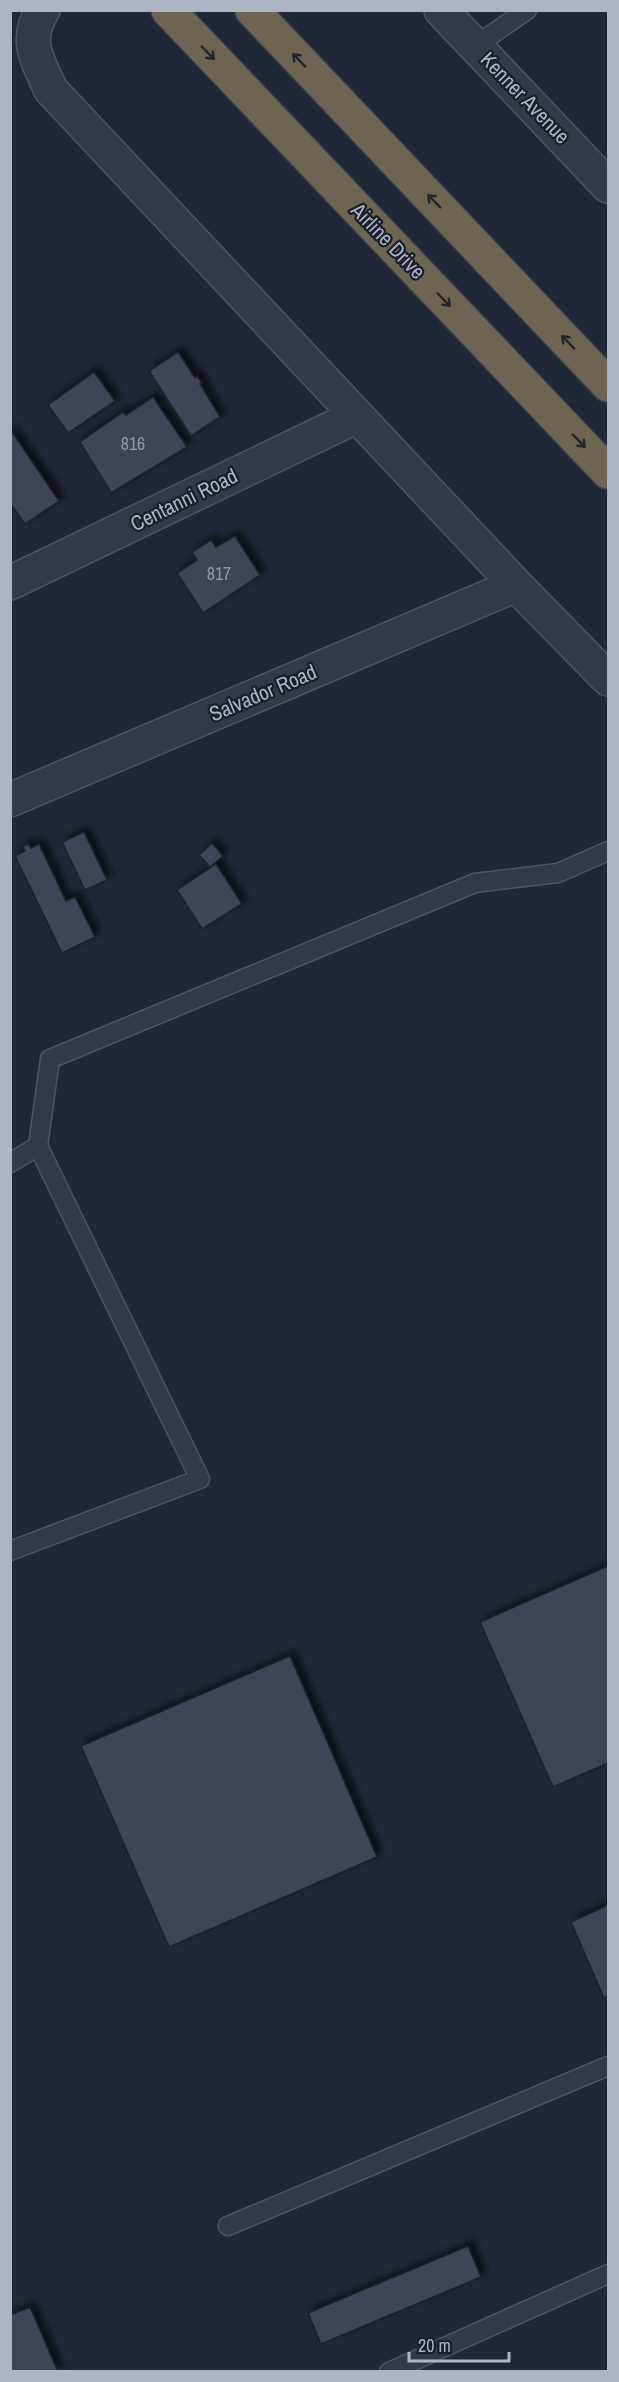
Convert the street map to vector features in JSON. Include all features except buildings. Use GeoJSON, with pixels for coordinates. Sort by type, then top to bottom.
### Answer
{"type":"FeatureCollection","features":[{"type":"Feature","properties":{"kind":"highway","name":"Airline Drive"},"geometry":{"type":"LineString","coordinates":[[168,10],[609,472]]}},
{"type":"Feature","properties":{"kind":"highway"},"geometry":{"type":"LineString","coordinates":[[252,10],[609,385]]}},
{"type":"Feature","properties":{"kind":"street"},"geometry":{"type":"LineString","coordinates":[[43,10],[34,23],[33,50],[51,90],[516,585],[609,678]]}},
{"type":"Feature","properties":{"kind":"street","name":"Kenner Avenue"},"geometry":{"type":"LineString","coordinates":[[441,10],[609,186]]}},
{"type":"Feature","properties":{"kind":"street","name":"Centanni Road"},"geometry":{"type":"LineString","coordinates":[[10,583],[357,416]]}},
{"type":"Feature","properties":{"kind":"street","name":"Salvador Road"},"geometry":{"type":"LineString","coordinates":[[10,800],[516,585]]}},
{"type":"Feature","properties":{"kind":"lane"},"geometry":{"type":"LineString","coordinates":[[475,46],[527,10]]}},
{"type":"Feature","properties":{"kind":"lane"},"geometry":{"type":"LineString","coordinates":[[10,1551],[200,1479],[38,1146],[50,1059],[475,884],[558,873],[609,851]]}},
{"type":"Feature","properties":{"kind":"lane"},"geometry":{"type":"LineString","coordinates":[[10,1163],[38,1146]]}},
{"type":"Feature","properties":{"kind":"lane"},"geometry":{"type":"LineString","coordinates":[[228,2226],[609,2066]]}},
{"type":"Feature","properties":{"kind":"lane"},"geometry":{"type":"LineString","coordinates":[[389,2372],[609,2274]]}}]}
